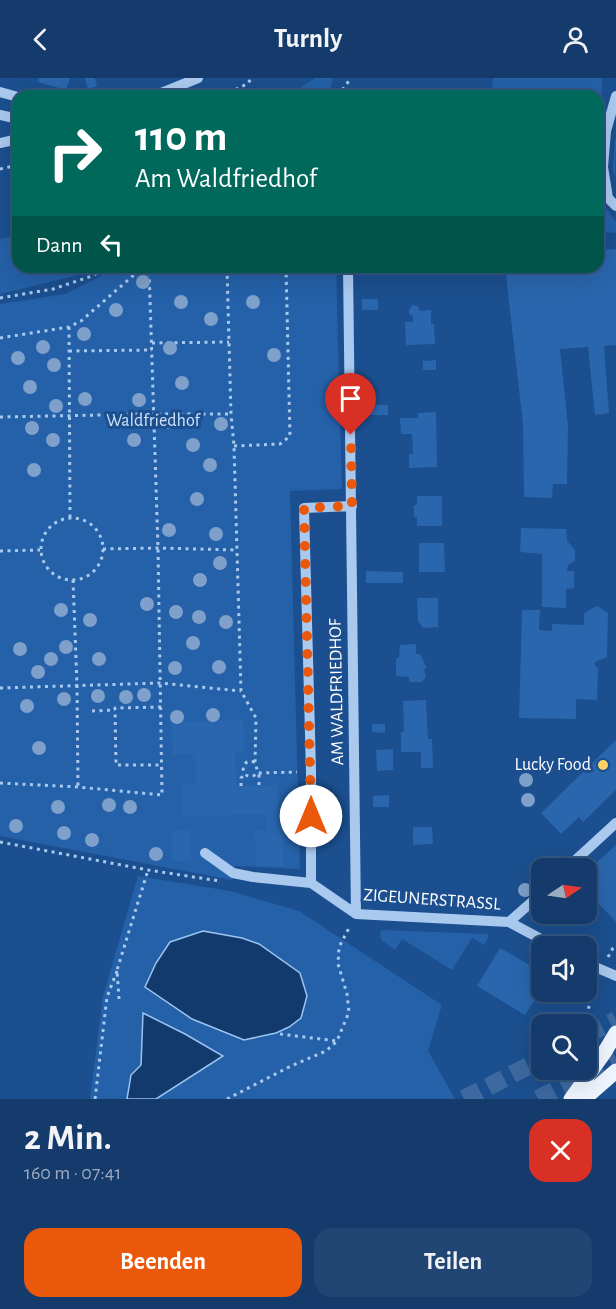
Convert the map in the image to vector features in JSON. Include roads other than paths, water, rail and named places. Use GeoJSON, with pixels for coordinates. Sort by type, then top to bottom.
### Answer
{"type":"FeatureCollection","features":[{"type":"Feature","properties":{"kind":"main road"},"geometry":{"type":"LineString","coordinates":[[571,1099],[616,1033]]}},
{"type":"Feature","properties":{"kind":"main road"},"geometry":{"type":"LineString","coordinates":[[584,1099],[616,1071]]}},
{"type":"Feature","properties":{"kind":"street"},"geometry":{"type":"LineString","coordinates":[[169,90],[198,78]]}},
{"type":"Feature","properties":{"kind":"street"},"geometry":{"type":"LineString","coordinates":[[604,154],[606,131],[616,96]]}},
{"type":"Feature","properties":{"kind":"street"},"geometry":{"type":"LineString","coordinates":[[604,172],[608,198],[616,206]]}},
{"type":"Feature","properties":{"kind":"street","name":"AM WALDFRIEDHOF"},"geometry":{"type":"LineString","coordinates":[[348,273],[356,914]]}},
{"type":"Feature","properties":{"kind":"street","name":"AM WALDFRIEDHOF"},"geometry":{"type":"LineString","coordinates":[[311,883],[311,771],[304,508],[352,506]]}},
{"type":"Feature","properties":{"kind":"street"},"geometry":{"type":"LineString","coordinates":[[578,858],[616,823]]}},
{"type":"Feature","properties":{"kind":"street","name":"ZIGEUNERSTRASSL"},"geometry":{"type":"LineString","coordinates":[[206,853],[233,873],[311,883],[356,914],[509,922],[535,936]]}},
{"type":"Feature","properties":{"kind":"street","name":"ZIGEUNERSTRASSL"},"geometry":{"type":"LineString","coordinates":[[509,922],[531,903]]}},
{"type":"Feature","properties":{"kind":"street"},"geometry":{"type":"LineString","coordinates":[[597,967],[616,976]]}},
{"type":"Feature","properties":{"kind":"tunnel"},"geometry":{"type":"LineString","coordinates":[[597,1030],[616,1020]]}},
{"type":"Feature","properties":{"kind":"tunnel"},"geometry":{"type":"LineString","coordinates":[[538,1099],[616,1058]]}},
{"type":"Feature","properties":{"kind":"tunnel"},"geometry":{"type":"LineString","coordinates":[[464,1099],[531,1065]]}},
{"type":"Feature","properties":{"kind":"place","name":"Lucky Food"},"geometry":{"type":"Point","coordinates":[603,765]}},
{"type":"Feature","properties":{"kind":"park label","name":"Waldfriedhof"},"geometry":{"type":"Point","coordinates":[153,421]}}]}
